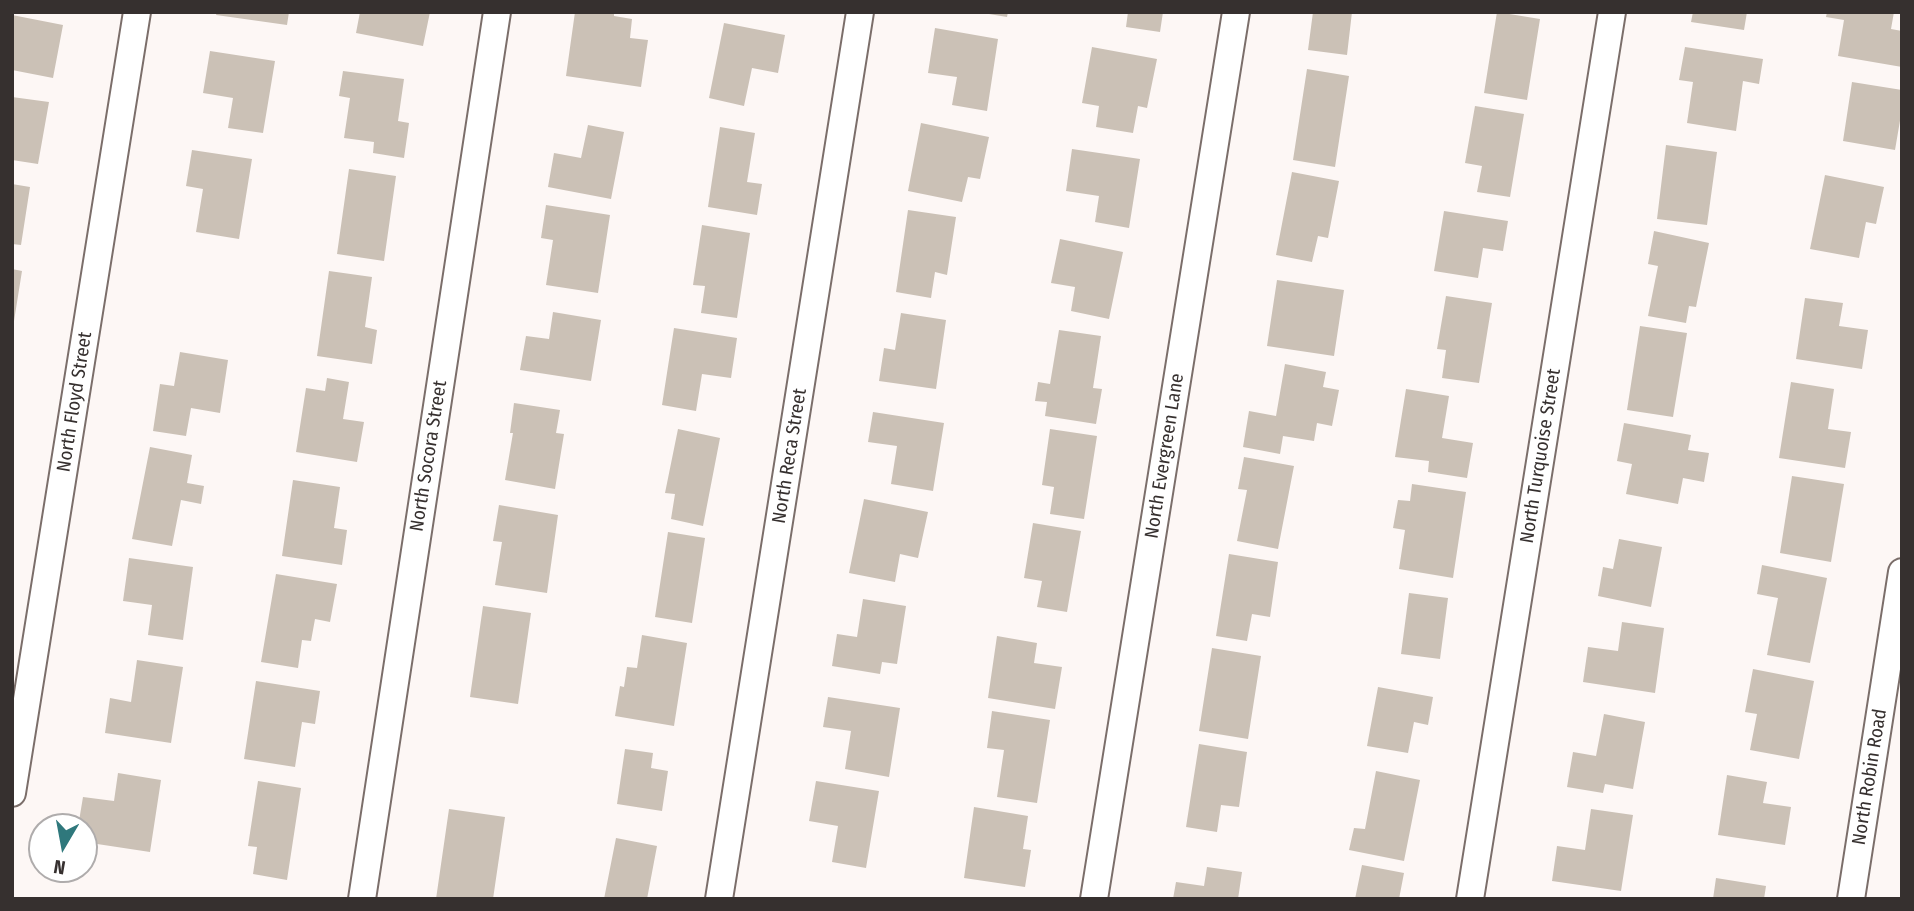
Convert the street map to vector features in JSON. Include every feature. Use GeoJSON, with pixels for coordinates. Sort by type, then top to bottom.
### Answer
{"type":"FeatureCollection","features":[{"type":"Feature","properties":{"kind":"street","name":"North Floyd Street"},"geometry":{"type":"LineString","coordinates":[[12,793],[137,12]]}},
{"type":"Feature","properties":{"kind":"street","name":"North Socora Street"},"geometry":{"type":"LineString","coordinates":[[362,899],[497,12]]}},
{"type":"Feature","properties":{"kind":"street","name":"North Reca Street"},"geometry":{"type":"LineString","coordinates":[[719,899],[860,12]]}},
{"type":"Feature","properties":{"kind":"street","name":"North Evergreen Lane"},"geometry":{"type":"LineString","coordinates":[[1094,899],[1236,12]]}},
{"type":"Feature","properties":{"kind":"street","name":"North Turquoise Street"},"geometry":{"type":"LineString","coordinates":[[1470,899],[1612,12]]}},
{"type":"Feature","properties":{"kind":"street","name":"North Robin Road"},"geometry":{"type":"LineString","coordinates":[[1852,899],[1902,572]]}},
{"type":"Feature","properties":{"kind":"building"},"geometry":{"type":"Polygon","coordinates":[[[217,12],[289,12],[287,25],[216,15],[217,12]]]}},
{"type":"Feature","properties":{"kind":"building"},"geometry":{"type":"Polygon","coordinates":[[[360,12],[430,12],[423,46],[356,33],[360,12]]]}},
{"type":"Feature","properties":{"kind":"building"},"geometry":{"type":"Polygon","coordinates":[[[575,12],[614,12],[614,16],[632,19],[630,38],[648,40],[641,87],[566,76],[575,12]]]}},
{"type":"Feature","properties":{"kind":"building"},"geometry":{"type":"Polygon","coordinates":[[[989,12],[1008,12],[1007,17],[989,12]]]}},
{"type":"Feature","properties":{"kind":"building"},"geometry":{"type":"Polygon","coordinates":[[[1128,12],[1163,12],[1160,32],[1126,27],[1128,12]]]}},
{"type":"Feature","properties":{"kind":"building"},"geometry":{"type":"Polygon","coordinates":[[[1313,12],[1352,12],[1347,55],[1308,50],[1313,12]]]}},
{"type":"Feature","properties":{"kind":"building"},"geometry":{"type":"Polygon","coordinates":[[[1497,12],[1540,19],[1527,100],[1484,93],[1497,12]]]}},
{"type":"Feature","properties":{"kind":"building"},"geometry":{"type":"Polygon","coordinates":[[[1693,12],[1747,12],[1744,30],[1691,22],[1693,12]]]}},
{"type":"Feature","properties":{"kind":"building"},"geometry":{"type":"Polygon","coordinates":[[[1827,12],[1894,12],[1891,29],[1902,31],[1902,67],[1838,56],[1844,20],[1826,17],[1827,12]]]}},
{"type":"Feature","properties":{"kind":"building"},"geometry":{"type":"Polygon","coordinates":[[[12,15],[63,25],[53,78],[12,70],[12,15]]]}},
{"type":"Feature","properties":{"kind":"building"},"geometry":{"type":"Polygon","coordinates":[[[724,23],[785,35],[778,73],[752,68],[744,106],[709,98],[724,23]]]}},
{"type":"Feature","properties":{"kind":"building"},"geometry":{"type":"Polygon","coordinates":[[[935,28],[998,39],[987,111],[952,105],[957,77],[928,73],[935,28]]]}},
{"type":"Feature","properties":{"kind":"building"},"geometry":{"type":"Polygon","coordinates":[[[1092,47],[1157,59],[1147,108],[1138,106],[1133,133],[1096,127],[1099,106],[1082,103],[1092,47]]]}},
{"type":"Feature","properties":{"kind":"building"},"geometry":{"type":"Polygon","coordinates":[[[1685,47],[1763,59],[1759,84],[1743,81],[1736,131],[1687,123],[1693,82],[1679,80],[1685,47]]]}},
{"type":"Feature","properties":{"kind":"building"},"geometry":{"type":"Polygon","coordinates":[[[210,51],[275,61],[263,133],[228,128],[233,98],[203,93],[210,51]]]}},
{"type":"Feature","properties":{"kind":"building"},"geometry":{"type":"Polygon","coordinates":[[[1307,69],[1349,76],[1335,167],[1293,160],[1307,69]]]}},
{"type":"Feature","properties":{"kind":"building"},"geometry":{"type":"Polygon","coordinates":[[[343,71],[404,79],[398,121],[409,123],[404,158],[373,153],[374,142],[344,138],[350,98],[339,96],[343,71]]]}},
{"type":"Feature","properties":{"kind":"building"},"geometry":{"type":"Polygon","coordinates":[[[1852,82],[1902,90],[1902,109],[1895,150],[1843,141],[1852,82]]]}},
{"type":"Feature","properties":{"kind":"building"},"geometry":{"type":"Polygon","coordinates":[[[12,97],[49,102],[38,164],[12,160],[12,97]]]}},
{"type":"Feature","properties":{"kind":"building"},"geometry":{"type":"Polygon","coordinates":[[[1475,106],[1524,114],[1510,197],[1477,192],[1482,166],[1465,163],[1475,106]]]}},
{"type":"Feature","properties":{"kind":"building"},"geometry":{"type":"Polygon","coordinates":[[[921,123],[989,137],[980,179],[968,177],[962,202],[908,191],[921,123]]]}},
{"type":"Feature","properties":{"kind":"building"},"geometry":{"type":"Polygon","coordinates":[[[588,125],[624,132],[611,199],[548,187],[554,153],[581,158],[588,125]]]}},
{"type":"Feature","properties":{"kind":"building"},"geometry":{"type":"Polygon","coordinates":[[[720,127],[755,133],[747,182],[762,184],[757,215],[708,207],[720,127]]]}},
{"type":"Feature","properties":{"kind":"building"},"geometry":{"type":"Polygon","coordinates":[[[1666,145],[1717,152],[1707,225],[1657,219],[1666,145]]]}},
{"type":"Feature","properties":{"kind":"building"},"geometry":{"type":"Polygon","coordinates":[[[1072,149],[1140,159],[1129,228],[1095,222],[1099,196],[1066,191],[1072,149]]]}},
{"type":"Feature","properties":{"kind":"building"},"geometry":{"type":"Polygon","coordinates":[[[192,150],[252,159],[239,239],[196,232],[203,189],[186,186],[192,150]]]}},
{"type":"Feature","properties":{"kind":"building"},"geometry":{"type":"Polygon","coordinates":[[[349,169],[396,176],[384,261],[337,254],[349,169]]]}},
{"type":"Feature","properties":{"kind":"building"},"geometry":{"type":"Polygon","coordinates":[[[1292,172],[1339,181],[1328,238],[1318,236],[1312,262],[1276,255],[1292,172]]]}},
{"type":"Feature","properties":{"kind":"building"},"geometry":{"type":"Polygon","coordinates":[[[1825,175],[1884,187],[1876,224],[1866,222],[1859,258],[1810,249],[1825,175]]]}},
{"type":"Feature","properties":{"kind":"building"},"geometry":{"type":"Polygon","coordinates":[[[12,184],[30,187],[21,245],[12,244],[12,184]]]}},
{"type":"Feature","properties":{"kind":"building"},"geometry":{"type":"Polygon","coordinates":[[[546,205],[610,215],[598,293],[546,285],[553,240],[541,238],[546,205]]]}},
{"type":"Feature","properties":{"kind":"building"},"geometry":{"type":"Polygon","coordinates":[[[908,210],[956,217],[947,275],[935,272],[931,298],[896,292],[908,210]]]}},
{"type":"Feature","properties":{"kind":"building"},"geometry":{"type":"Polygon","coordinates":[[[1444,211],[1508,221],[1503,251],[1483,248],[1478,278],[1434,271],[1444,211]]]}},
{"type":"Feature","properties":{"kind":"building"},"geometry":{"type":"Polygon","coordinates":[[[702,225],[750,233],[737,318],[701,313],[705,286],[693,285],[702,225]]]}},
{"type":"Feature","properties":{"kind":"building"},"geometry":{"type":"Polygon","coordinates":[[[1654,231],[1709,243],[1696,307],[1689,306],[1686,323],[1648,316],[1658,266],[1648,264],[1654,231]]]}},
{"type":"Feature","properties":{"kind":"building"},"geometry":{"type":"Polygon","coordinates":[[[1060,239],[1123,252],[1109,319],[1071,311],[1075,287],[1051,283],[1060,239]]]}},
{"type":"Feature","properties":{"kind":"building"},"geometry":{"type":"Polygon","coordinates":[[[12,269],[22,271],[14,321],[12,321],[12,269]]]}},
{"type":"Feature","properties":{"kind":"building"},"geometry":{"type":"Polygon","coordinates":[[[329,271],[372,277],[365,327],[377,330],[372,364],[317,356],[329,271]]]}},
{"type":"Feature","properties":{"kind":"building"},"geometry":{"type":"Polygon","coordinates":[[[1277,280],[1344,290],[1334,356],[1267,346],[1277,280]]]}},
{"type":"Feature","properties":{"kind":"building"},"geometry":{"type":"Polygon","coordinates":[[[1446,296],[1492,303],[1479,383],[1442,378],[1446,350],[1437,349],[1446,296]]]}},
{"type":"Feature","properties":{"kind":"building"},"geometry":{"type":"Polygon","coordinates":[[[1805,298],[1843,303],[1839,326],[1868,330],[1862,369],[1796,359],[1805,298]]]}},
{"type":"Feature","properties":{"kind":"building"},"geometry":{"type":"Polygon","coordinates":[[[553,312],[601,320],[591,381],[520,370],[526,336],[549,339],[553,312]]]}},
{"type":"Feature","properties":{"kind":"building"},"geometry":{"type":"Polygon","coordinates":[[[901,313],[946,320],[936,389],[879,381],[884,348],[895,350],[901,313]]]}},
{"type":"Feature","properties":{"kind":"building"},"geometry":{"type":"Polygon","coordinates":[[[1640,326],[1687,333],[1673,417],[1627,410],[1640,326]]]}},
{"type":"Feature","properties":{"kind":"building"},"geometry":{"type":"Polygon","coordinates":[[[674,328],[737,338],[731,378],[702,374],[696,411],[662,405],[674,328]]]}},
{"type":"Feature","properties":{"kind":"building"},"geometry":{"type":"Polygon","coordinates":[[[1059,330],[1101,336],[1093,388],[1102,389],[1096,424],[1045,416],[1047,402],[1035,401],[1038,382],[1050,384],[1059,330]]]}},
{"type":"Feature","properties":{"kind":"building"},"geometry":{"type":"Polygon","coordinates":[[[180,352],[228,360],[220,413],[191,408],[186,436],[153,431],[160,384],[174,386],[180,352]]]}},
{"type":"Feature","properties":{"kind":"building"},"geometry":{"type":"Polygon","coordinates":[[[1285,364],[1326,372],[1323,387],[1339,390],[1332,426],[1317,423],[1314,441],[1283,436],[1280,454],[1243,447],[1249,411],[1276,416],[1285,364]]]}},
{"type":"Feature","properties":{"kind":"building"},"geometry":{"type":"Polygon","coordinates":[[[327,378],[349,382],[343,419],[364,422],[357,462],[296,452],[306,388],[325,391],[327,378]]]}},
{"type":"Feature","properties":{"kind":"building"},"geometry":{"type":"Polygon","coordinates":[[[1791,382],[1834,389],[1828,429],[1851,432],[1845,468],[1779,458],[1791,382]]]}},
{"type":"Feature","properties":{"kind":"building"},"geometry":{"type":"Polygon","coordinates":[[[1406,389],[1449,396],[1442,438],[1473,443],[1467,478],[1428,472],[1429,461],[1395,457],[1406,389]]]}},
{"type":"Feature","properties":{"kind":"building"},"geometry":{"type":"Polygon","coordinates":[[[514,403],[560,410],[556,433],[564,434],[555,489],[505,480],[513,433],[510,433],[514,403]]]}},
{"type":"Feature","properties":{"kind":"building"},"geometry":{"type":"Polygon","coordinates":[[[873,412],[944,423],[933,491],[891,484],[897,446],[868,442],[873,412]]]}},
{"type":"Feature","properties":{"kind":"building"},"geometry":{"type":"Polygon","coordinates":[[[1624,423],[1691,435],[1688,450],[1709,453],[1704,482],[1683,478],[1678,504],[1626,494],[1632,464],[1617,461],[1624,423]]]}},
{"type":"Feature","properties":{"kind":"building"},"geometry":{"type":"Polygon","coordinates":[[[678,429],[720,438],[703,526],[671,519],[675,494],[665,493],[678,429]]]}},
{"type":"Feature","properties":{"kind":"building"},"geometry":{"type":"Polygon","coordinates":[[[1050,429],[1097,436],[1084,519],[1050,514],[1054,487],[1042,485],[1050,429]]]}},
{"type":"Feature","properties":{"kind":"building"},"geometry":{"type":"Polygon","coordinates":[[[150,447],[192,455],[187,483],[204,486],[201,504],[181,500],[172,546],[132,539],[150,447]]]}},
{"type":"Feature","properties":{"kind":"building"},"geometry":{"type":"Polygon","coordinates":[[[1244,457],[1294,466],[1278,549],[1237,541],[1247,490],[1238,489],[1244,457]]]}},
{"type":"Feature","properties":{"kind":"building"},"geometry":{"type":"Polygon","coordinates":[[[1792,476],[1844,484],[1831,562],[1780,553],[1792,476]]]}},
{"type":"Feature","properties":{"kind":"building"},"geometry":{"type":"Polygon","coordinates":[[[293,480],[340,487],[334,528],[347,530],[342,565],[282,556],[293,480]]]}},
{"type":"Feature","properties":{"kind":"building"},"geometry":{"type":"Polygon","coordinates":[[[1412,484],[1466,492],[1453,578],[1399,569],[1405,530],[1393,528],[1398,500],[1410,501],[1412,484]]]}},
{"type":"Feature","properties":{"kind":"building"},"geometry":{"type":"Polygon","coordinates":[[[864,499],[928,512],[918,558],[900,554],[895,582],[849,573],[864,499]]]}},
{"type":"Feature","properties":{"kind":"building"},"geometry":{"type":"Polygon","coordinates":[[[499,505],[558,515],[547,593],[495,585],[502,542],[493,541],[499,505]]]}},
{"type":"Feature","properties":{"kind":"building"},"geometry":{"type":"Polygon","coordinates":[[[1033,523],[1081,531],[1067,612],[1037,607],[1042,581],[1024,578],[1033,523]]]}},
{"type":"Feature","properties":{"kind":"building"},"geometry":{"type":"Polygon","coordinates":[[[668,532],[705,538],[692,623],[655,617],[668,532]]]}},
{"type":"Feature","properties":{"kind":"building"},"geometry":{"type":"Polygon","coordinates":[[[1619,539],[1662,547],[1651,607],[1598,596],[1603,567],[1613,569],[1619,539]]]}},
{"type":"Feature","properties":{"kind":"building"},"geometry":{"type":"Polygon","coordinates":[[[1229,554],[1278,562],[1270,617],[1252,614],[1247,641],[1216,636],[1229,554]]]}},
{"type":"Feature","properties":{"kind":"building"},"geometry":{"type":"Polygon","coordinates":[[[129,558],[193,567],[183,640],[148,635],[152,605],[123,601],[129,558]]]}},
{"type":"Feature","properties":{"kind":"building"},"geometry":{"type":"Polygon","coordinates":[[[1762,565],[1827,578],[1810,663],[1767,655],[1778,598],[1757,594],[1762,565]]]}},
{"type":"Feature","properties":{"kind":"building"},"geometry":{"type":"Polygon","coordinates":[[[276,574],[337,584],[330,622],[315,619],[311,641],[302,640],[298,668],[261,662],[276,574]]]}},
{"type":"Feature","properties":{"kind":"building"},"geometry":{"type":"Polygon","coordinates":[[[1409,593],[1448,598],[1440,659],[1401,654],[1409,593]]]}},
{"type":"Feature","properties":{"kind":"building"},"geometry":{"type":"Polygon","coordinates":[[[863,599],[906,606],[897,664],[882,662],[880,674],[832,666],[837,634],[857,637],[863,599]]]}},
{"type":"Feature","properties":{"kind":"building"},"geometry":{"type":"Polygon","coordinates":[[[483,606],[531,613],[518,704],[470,697],[483,606]]]}},
{"type":"Feature","properties":{"kind":"building"},"geometry":{"type":"Polygon","coordinates":[[[1622,622],[1664,628],[1655,693],[1583,682],[1588,647],[1618,651],[1622,622]]]}},
{"type":"Feature","properties":{"kind":"building"},"geometry":{"type":"Polygon","coordinates":[[[642,635],[687,643],[674,726],[615,716],[620,686],[624,687],[627,667],[637,668],[642,635]]]}},
{"type":"Feature","properties":{"kind":"building"},"geometry":{"type":"Polygon","coordinates":[[[997,636],[1037,643],[1034,663],[1062,667],[1055,709],[988,698],[997,636]]]}},
{"type":"Feature","properties":{"kind":"building"},"geometry":{"type":"Polygon","coordinates":[[[1212,648],[1261,656],[1248,739],[1199,731],[1212,648]]]}},
{"type":"Feature","properties":{"kind":"building"},"geometry":{"type":"Polygon","coordinates":[[[137,660],[183,667],[171,743],[105,733],[110,698],[131,702],[137,660]]]}},
{"type":"Feature","properties":{"kind":"building"},"geometry":{"type":"Polygon","coordinates":[[[1753,669],[1814,681],[1799,759],[1750,750],[1757,714],[1745,712],[1753,669]]]}},
{"type":"Feature","properties":{"kind":"building"},"geometry":{"type":"Polygon","coordinates":[[[256,681],[320,691],[315,724],[302,722],[295,767],[244,759],[256,681]]]}},
{"type":"Feature","properties":{"kind":"building"},"geometry":{"type":"Polygon","coordinates":[[[1378,687],[1433,697],[1428,725],[1414,722],[1408,753],[1367,746],[1378,687]]]}},
{"type":"Feature","properties":{"kind":"building"},"geometry":{"type":"Polygon","coordinates":[[[828,697],[900,708],[889,777],[845,769],[851,731],[823,727],[828,697]]]}},
{"type":"Feature","properties":{"kind":"building"},"geometry":{"type":"Polygon","coordinates":[[[992,711],[1050,720],[1037,803],[997,797],[1004,750],[987,748],[992,711]]]}},
{"type":"Feature","properties":{"kind":"building"},"geometry":{"type":"Polygon","coordinates":[[[1604,714],[1645,722],[1633,789],[1605,784],[1603,793],[1567,787],[1573,752],[1596,756],[1604,714]]]}},
{"type":"Feature","properties":{"kind":"building"},"geometry":{"type":"Polygon","coordinates":[[[1199,744],[1247,752],[1239,807],[1221,805],[1217,832],[1186,827],[1199,744]]]}},
{"type":"Feature","properties":{"kind":"building"},"geometry":{"type":"Polygon","coordinates":[[[625,749],[653,753],[651,768],[668,771],[662,811],[617,804],[625,749]]]}},
{"type":"Feature","properties":{"kind":"building"},"geometry":{"type":"Polygon","coordinates":[[[1376,771],[1420,780],[1404,861],[1349,850],[1354,828],[1365,829],[1376,771]]]}},
{"type":"Feature","properties":{"kind":"building"},"geometry":{"type":"Polygon","coordinates":[[[118,773],[161,780],[150,852],[98,844],[98,813],[80,813],[83,797],[114,801],[118,773]]]}},
{"type":"Feature","properties":{"kind":"building"},"geometry":{"type":"Polygon","coordinates":[[[1727,775],[1767,782],[1763,803],[1791,807],[1785,845],[1718,835],[1727,775]]]}},
{"type":"Feature","properties":{"kind":"building"},"geometry":{"type":"Polygon","coordinates":[[[258,781],[301,788],[287,880],[253,874],[257,847],[248,846],[258,781]]]}},
{"type":"Feature","properties":{"kind":"building"},"geometry":{"type":"Polygon","coordinates":[[[816,781],[879,791],[866,868],[832,862],[838,826],[809,821],[816,781]]]}},
{"type":"Feature","properties":{"kind":"building"},"geometry":{"type":"Polygon","coordinates":[[[974,807],[1028,816],[1023,849],[1031,850],[1025,887],[964,878],[974,807]]]}},
{"type":"Feature","properties":{"kind":"building"},"geometry":{"type":"Polygon","coordinates":[[[449,809],[505,817],[493,899],[436,899],[449,809]]]}},
{"type":"Feature","properties":{"kind":"building"},"geometry":{"type":"Polygon","coordinates":[[[1591,809],[1633,815],[1621,891],[1552,881],[1557,846],[1585,850],[1591,809]]]}},
{"type":"Feature","properties":{"kind":"building"},"geometry":{"type":"Polygon","coordinates":[[[616,838],[657,846],[647,899],[604,899],[616,838]]]}},
{"type":"Feature","properties":{"kind":"building"},"geometry":{"type":"Polygon","coordinates":[[[1362,865],[1404,873],[1399,899],[1355,899],[1362,865]]]}},
{"type":"Feature","properties":{"kind":"building"},"geometry":{"type":"Polygon","coordinates":[[[1207,867],[1242,872],[1238,899],[1173,899],[1176,882],[1204,886],[1207,867]]]}},
{"type":"Feature","properties":{"kind":"building"},"geometry":{"type":"Polygon","coordinates":[[[1716,878],[1766,886],[1764,899],[1713,899],[1716,878]]]}}]}
